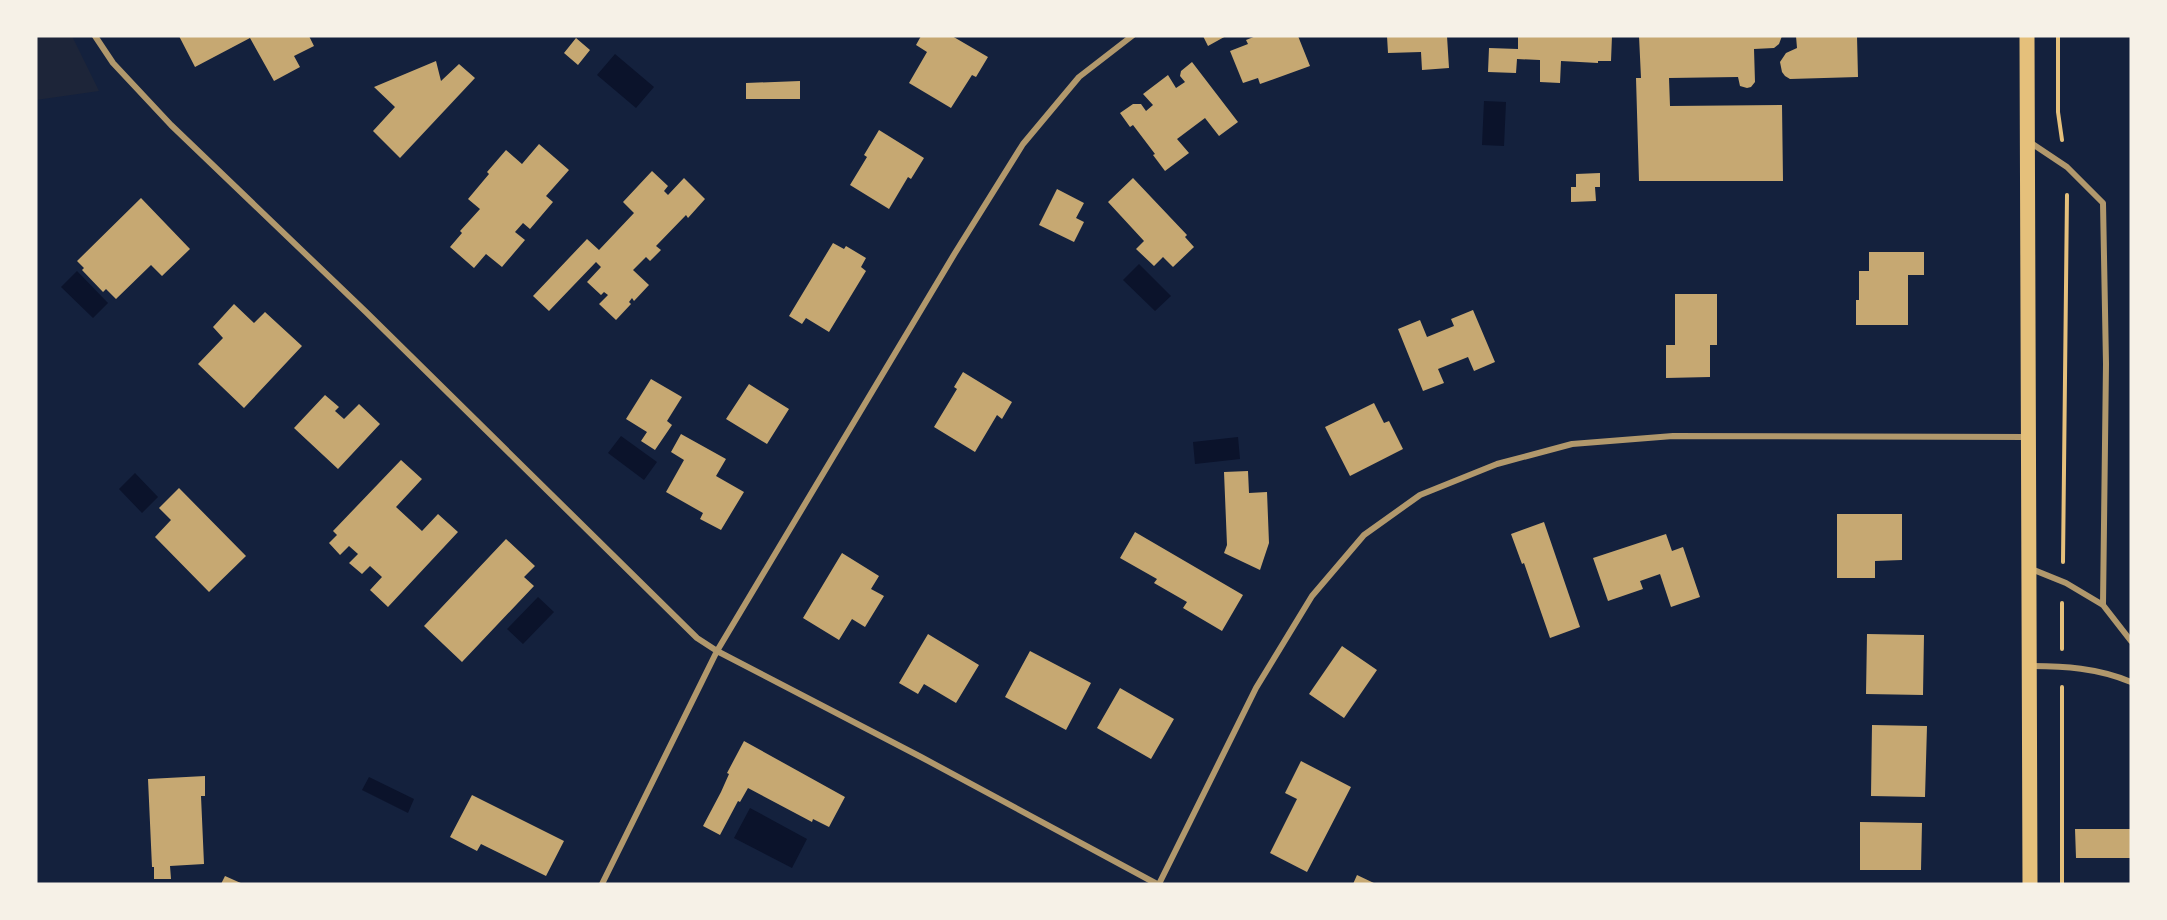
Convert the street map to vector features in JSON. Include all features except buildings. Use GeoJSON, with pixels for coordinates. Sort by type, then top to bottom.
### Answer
{"type":"FeatureCollection","features":[{"type":"Feature","properties":{"kind":"main road"},"geometry":{"type":"LineString","coordinates":[[2027,36],[2030,884]]}},
{"type":"Feature","properties":{"kind":"street"},"geometry":{"type":"LineString","coordinates":[[95,36],[112,63],[171,124],[366,312],[697,638],[717,651],[1158,884],[1256,687],[1312,596],[1364,535],[1420,495],[1497,464],[1572,444],[1672,436],[2029,437]]}},
{"type":"Feature","properties":{"kind":"street"},"geometry":{"type":"LineString","coordinates":[[602,884],[717,651],[955,253],[1023,144],[1079,77],[1116,46],[1132,36]]}},
{"type":"Feature","properties":{"kind":"street"},"geometry":{"type":"LineString","coordinates":[[2027,140],[2067,167],[2103,203],[2106,364],[2103,605]]}},
{"type":"Feature","properties":{"kind":"street"},"geometry":{"type":"LineString","coordinates":[[2029,568],[2062,581],[2103,605],[2131,641]]}},
{"type":"Feature","properties":{"kind":"street"},"geometry":{"type":"LineString","coordinates":[[2028,666],[2061,666],[2090,670],[2131,682]]}},
{"type":"Feature","properties":{"kind":"path"},"geometry":{"type":"LineString","coordinates":[[2058,36],[2058,112],[2067,167],[2061,666],[2062,884]]}},
{"type":"Feature","properties":{"kind":"shaded area"},"geometry":{"type":"Polygon","coordinates":[[[36,36],[72,36],[99,91],[36,100],[36,36]]]}},
{"type":"Feature","properties":{"kind":"shaded area"},"geometry":{"type":"Polygon","coordinates":[[[615,54],[654,87],[636,108],[597,75],[615,54]]]}},
{"type":"Feature","properties":{"kind":"shaded area"},"geometry":{"type":"Polygon","coordinates":[[[1484,101],[1506,102],[1504,146],[1482,145],[1484,101]]]}},
{"type":"Feature","properties":{"kind":"shaded area"},"geometry":{"type":"Polygon","coordinates":[[[1139,264],[1171,296],[1155,311],[1123,280],[1139,264]]]}},
{"type":"Feature","properties":{"kind":"shaded area"},"geometry":{"type":"Polygon","coordinates":[[[77,271],[108,303],[93,318],[61,287],[77,271]]]}},
{"type":"Feature","properties":{"kind":"shaded area"},"geometry":{"type":"Polygon","coordinates":[[[621,436],[657,462],[644,480],[608,453],[621,436]]]}},
{"type":"Feature","properties":{"kind":"shaded area"},"geometry":{"type":"Polygon","coordinates":[[[1238,437],[1240,459],[1195,464],[1193,442],[1238,437]]]}},
{"type":"Feature","properties":{"kind":"shaded area"},"geometry":{"type":"Polygon","coordinates":[[[135,473],[158,497],[142,513],[119,489],[135,473]]]}},
{"type":"Feature","properties":{"kind":"shaded area"},"geometry":{"type":"Polygon","coordinates":[[[538,597],[554,612],[523,644],[507,629],[538,597]]]}},
{"type":"Feature","properties":{"kind":"shaded area"},"geometry":{"type":"Polygon","coordinates":[[[369,777],[414,799],[408,813],[362,790],[369,777]]]}},
{"type":"Feature","properties":{"kind":"shaded area"},"geometry":{"type":"Polygon","coordinates":[[[750,808],[807,839],[792,868],[734,838],[750,808]]]}}]}
